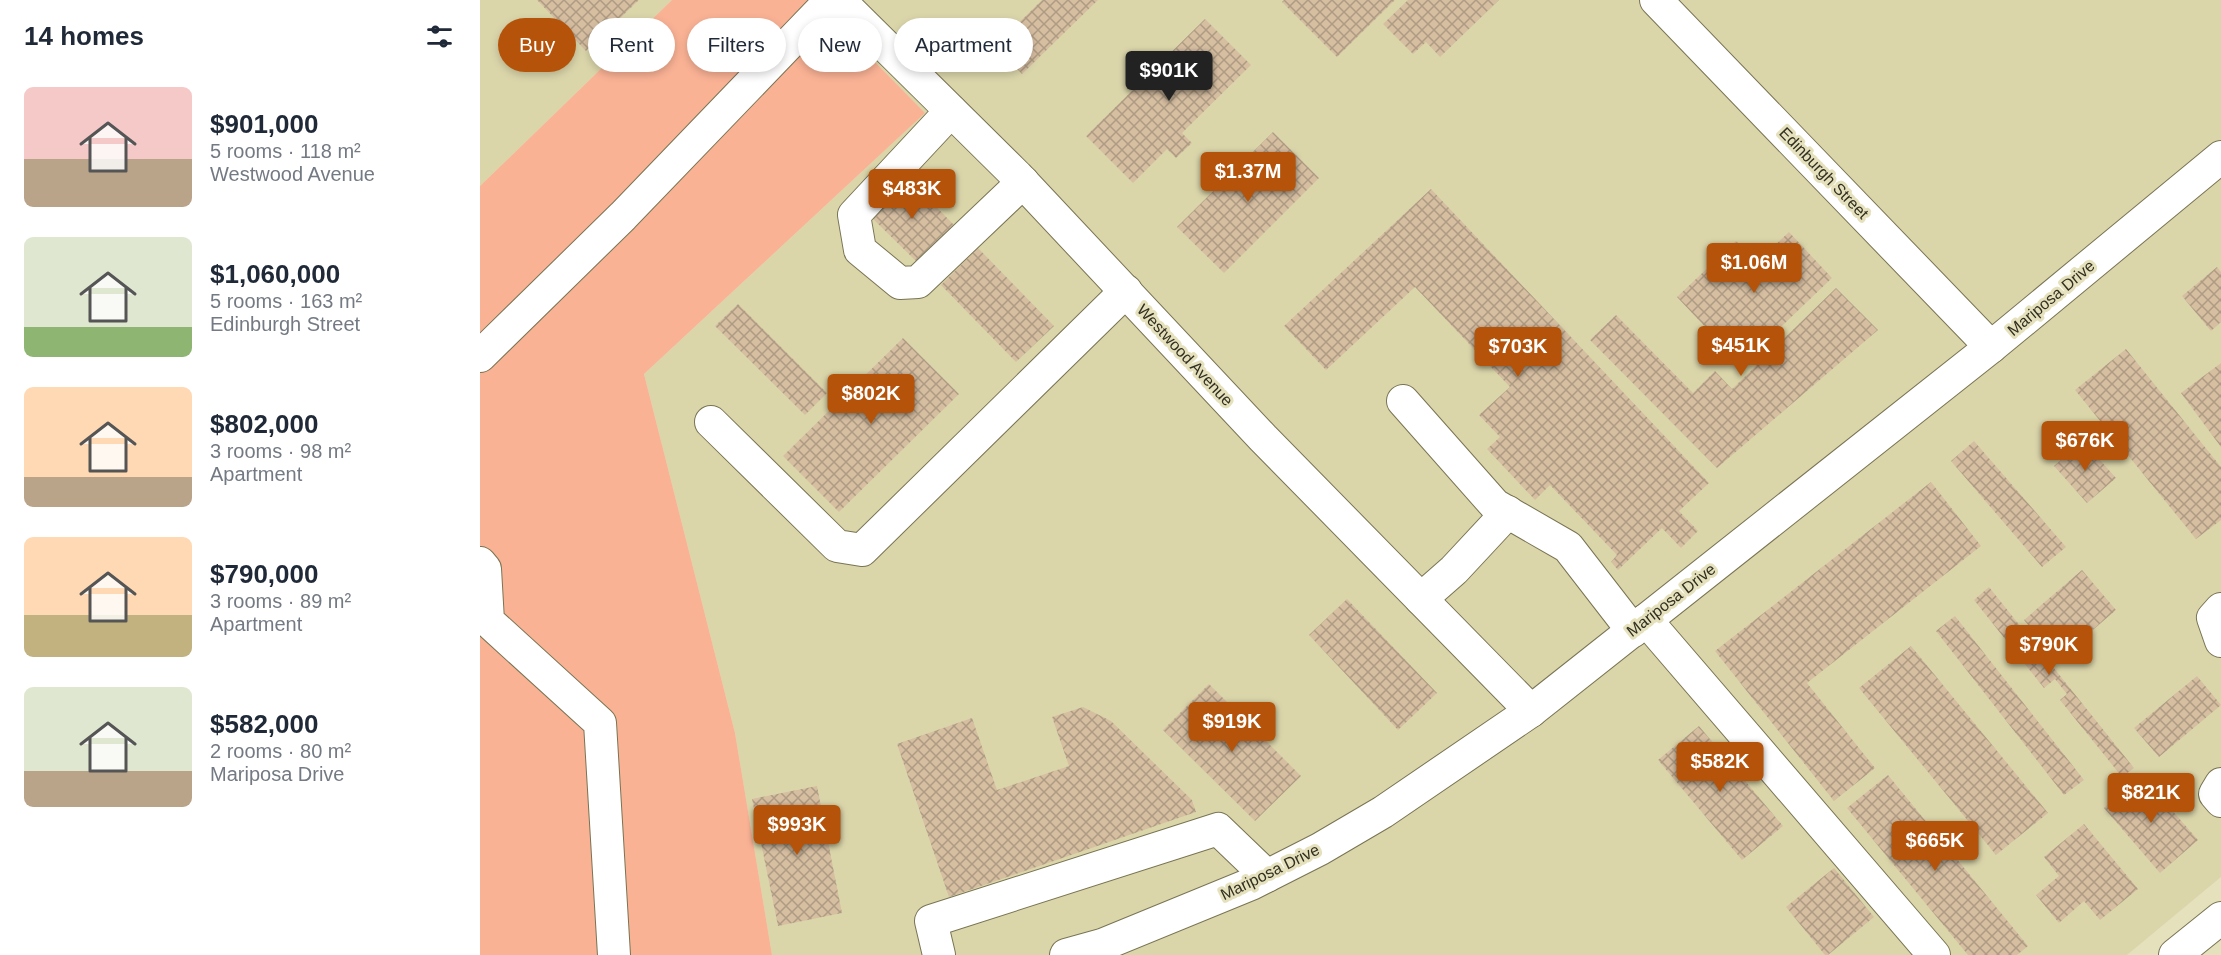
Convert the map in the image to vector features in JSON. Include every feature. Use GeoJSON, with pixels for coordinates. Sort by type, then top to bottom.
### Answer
{"type":"FeatureCollection","features":[{"type":"Feature","properties":{"kind":"street"},"geometry":{"type":"LineString","coordinates":[[480,356],[622,216],[831,0]]}},
{"type":"Feature","properties":{"kind":"street","name":"Westwood Avenue"},"geometry":{"type":"LineString","coordinates":[[839,0],[1023,182],[1263,438],[1531,711]]}},
{"type":"Feature","properties":{"kind":"street","name":"Edinburgh Street"},"geometry":{"type":"LineString","coordinates":[[1656,0],[1991,347]]}},
{"type":"Feature","properties":{"kind":"street"},"geometry":{"type":"LineString","coordinates":[[951,111],[854,214],[860,250],[900,283],[918,282],[1023,182]]}},
{"type":"Feature","properties":{"kind":"street","name":"Mariposa Drive"},"geometry":{"type":"LineString","coordinates":[[1066,955],[1102,945],[1267,876],[1320,849],[1383,812],[1531,711],[1991,347],[2221,157]]}},
{"type":"Feature","properties":{"kind":"street"},"geometry":{"type":"LineString","coordinates":[[711,422],[837,546],[862,550],[1126,291]]}},
{"type":"Feature","properties":{"kind":"street"},"geometry":{"type":"LineString","coordinates":[[1403,401],[1495,505],[1568,547],[1934,955]]}},
{"type":"Feature","properties":{"kind":"street"},"geometry":{"type":"LineString","coordinates":[[1421,599],[1454,570],[1508,512]]}},
{"type":"Feature","properties":{"kind":"street"},"geometry":{"type":"LineString","coordinates":[[480,562],[485,569],[488,621],[600,723],[615,955]]}},
{"type":"Feature","properties":{"kind":"street"},"geometry":{"type":"LineString","coordinates":[[2221,609],[2213,618],[2221,641]]}},
{"type":"Feature","properties":{"kind":"street"},"geometry":{"type":"LineString","coordinates":[[2221,784],[2215,794],[2221,801]]}},
{"type":"Feature","properties":{"kind":"street"},"geometry":{"type":"LineString","coordinates":[[939,955],[931,921],[1218,829],[1267,876]]}},
{"type":"Feature","properties":{"kind":"street"},"geometry":{"type":"LineString","coordinates":[[2175,955],[2221,918]]}},
{"type":"Feature","properties":{"kind":"shaded area"},"geometry":{"type":"Polygon","coordinates":[[[480,0],[672,0],[653,18],[588,18],[588,72],[598,72],[480,186],[480,0]]]}},
{"type":"Feature","properties":{"kind":"shaded area"},"geometry":{"type":"Polygon","coordinates":[[[672,0],[814,0],[832,18],[798,18],[798,72],[882,72],[882,69],[925,113],[644,374],[735,733],[772,955],[480,955],[480,186],[598,72],[675,72],[675,18],[653,18],[672,0]]]}},
{"type":"Feature","properties":{"kind":"shaded area"},"geometry":{"type":"Polygon","coordinates":[[[814,0],[2221,0],[2221,877],[2127,955],[772,955],[735,733],[644,374],[925,113],[882,69],[882,18],[832,18],[814,0]]]}},
{"type":"Feature","properties":{"kind":"building"},"geometry":{"type":"Polygon","coordinates":[[[537,0],[639,0],[620,18],[588,18],[588,49],[586,51],[576,41],[576,18],[554,18],[537,0]]]}},
{"type":"Feature","properties":{"kind":"building"},"geometry":{"type":"Polygon","coordinates":[[[1042,0],[1098,0],[1033,63],[1033,18],[1024,18],[1042,0]]]}},
{"type":"Feature","properties":{"kind":"building"},"geometry":{"type":"Polygon","coordinates":[[[1284,0],[1395,0],[1337,57],[1282,2],[1284,0]]]}},
{"type":"Feature","properties":{"kind":"building"},"geometry":{"type":"Polygon","coordinates":[[[1408,0],[1499,0],[1440,57],[1426,42],[1413,54],[1383,24],[1408,0]]]}},
{"type":"Feature","properties":{"kind":"building"},"geometry":{"type":"Polygon","coordinates":[[[1205,19],[1251,65],[1182,133],[1192,143],[1176,158],[1167,149],[1133,183],[1086,136],[1205,19]]]}},
{"type":"Feature","properties":{"kind":"building"},"geometry":{"type":"Polygon","coordinates":[[[1273,132],[1319,178],[1224,273],[1177,227],[1273,132]]]}},
{"type":"Feature","properties":{"kind":"building"},"geometry":{"type":"Polygon","coordinates":[[[908,178],[954,225],[917,262],[870,216],[908,178]]]}},
{"type":"Feature","properties":{"kind":"building"},"geometry":{"type":"Polygon","coordinates":[[[1431,189],[1709,483],[1679,511],[1698,531],[1681,548],[1662,528],[1618,570],[1611,562],[1617,555],[1550,485],[1535,500],[1487,449],[1500,437],[1479,415],[1510,387],[1415,287],[1326,370],[1284,326],[1431,189]]]}},
{"type":"Feature","properties":{"kind":"building"},"geometry":{"type":"Polygon","coordinates":[[[1789,232],[1832,278],[1741,365],[1677,297],[1736,241],[1757,262],[1789,232]]]}},
{"type":"Feature","properties":{"kind":"building"},"geometry":{"type":"Polygon","coordinates":[[[978,248],[1054,326],[1016,362],[941,285],[978,248]]]}},
{"type":"Feature","properties":{"kind":"building"},"geometry":{"type":"Polygon","coordinates":[[[2217,267],[2221,272],[2221,322],[2211,331],[2182,296],[2217,267]]]}},
{"type":"Feature","properties":{"kind":"building"},"geometry":{"type":"Polygon","coordinates":[[[1836,288],[1878,330],[1717,468],[1590,340],[1616,315],[1693,393],[1715,371],[1732,389],[1836,288]]]}},
{"type":"Feature","properties":{"kind":"building"},"geometry":{"type":"Polygon","coordinates":[[[738,304],[827,393],[805,415],[715,326],[738,304]]]}},
{"type":"Feature","properties":{"kind":"building"},"geometry":{"type":"Polygon","coordinates":[[[903,338],[959,394],[839,512],[783,456],[903,338]]]}},
{"type":"Feature","properties":{"kind":"building"},"geometry":{"type":"Polygon","coordinates":[[[2126,349],[2221,467],[2221,520],[2196,539],[2075,390],[2126,349]]]}},
{"type":"Feature","properties":{"kind":"building"},"geometry":{"type":"Polygon","coordinates":[[[2221,363],[2221,447],[2181,393],[2221,363]]]}},
{"type":"Feature","properties":{"kind":"building"},"geometry":{"type":"Polygon","coordinates":[[[1974,441],[2066,547],[2042,567],[1951,461],[1974,441]]]}},
{"type":"Feature","properties":{"kind":"building"},"geometry":{"type":"Polygon","coordinates":[[[2083,441],[2116,478],[2087,503],[2054,466],[2083,441]]]}},
{"type":"Feature","properties":{"kind":"building"},"geometry":{"type":"Polygon","coordinates":[[[1931,482],[1981,546],[1807,683],[1875,768],[1834,801],[1715,651],[1931,482]]]}},
{"type":"Feature","properties":{"kind":"building"},"geometry":{"type":"Polygon","coordinates":[[[2082,570],[2116,610],[2058,660],[2024,620],[2082,570]]]}},
{"type":"Feature","properties":{"kind":"building"},"geometry":{"type":"Polygon","coordinates":[[[1989,587],[2134,768],[2122,777],[2060,700],[2067,694],[2055,679],[2044,688],[1974,600],[1989,587]]]}},
{"type":"Feature","properties":{"kind":"building"},"geometry":{"type":"Polygon","coordinates":[[[1347,599],[1437,693],[1398,730],[1309,635],[1347,599]]]}},
{"type":"Feature","properties":{"kind":"building"},"geometry":{"type":"Polygon","coordinates":[[[1955,616],[2084,780],[2064,795],[1936,631],[1955,616]]]}},
{"type":"Feature","properties":{"kind":"building"},"geometry":{"type":"Polygon","coordinates":[[[1911,646],[2048,813],[1996,855],[1859,688],[1911,646]]]}},
{"type":"Feature","properties":{"kind":"building"},"geometry":{"type":"Polygon","coordinates":[[[2197,676],[2221,705],[2159,757],[2134,728],[2197,676]]]}},
{"type":"Feature","properties":{"kind":"building"},"geometry":{"type":"Polygon","coordinates":[[[1209,684],[1301,776],[1255,821],[1163,730],[1209,684]]]}},
{"type":"Feature","properties":{"kind":"building"},"geometry":{"type":"Polygon","coordinates":[[[1083,707],[1111,721],[1192,800],[1196,812],[949,897],[897,744],[972,718],[997,790],[1069,766],[1052,717],[1083,707]]]}},
{"type":"Feature","properties":{"kind":"building"},"geometry":{"type":"Polygon","coordinates":[[[1699,726],[1783,826],[1742,860],[1658,760],[1699,726]]]}},
{"type":"Feature","properties":{"kind":"building"},"geometry":{"type":"Polygon","coordinates":[[[1888,775],[2028,946],[2017,955],[1968,955],[1847,808],[1888,775]]]}},
{"type":"Feature","properties":{"kind":"building"},"geometry":{"type":"Polygon","coordinates":[[[2142,776],[2198,840],[2160,873],[2104,808],[2142,776]]]}},
{"type":"Feature","properties":{"kind":"building"},"geometry":{"type":"Polygon","coordinates":[[[817,786],[842,913],[778,926],[752,799],[817,786]]]}},
{"type":"Feature","properties":{"kind":"building"},"geometry":{"type":"Polygon","coordinates":[[[2084,824],[2138,889],[2100,920],[2084,901],[2059,923],[2036,895],[2059,876],[2044,857],[2084,824]]]}},
{"type":"Feature","properties":{"kind":"building"},"geometry":{"type":"Polygon","coordinates":[[[1834,868],[1874,917],[1828,955],[1825,955],[1786,907],[1834,868]]]}}]}
